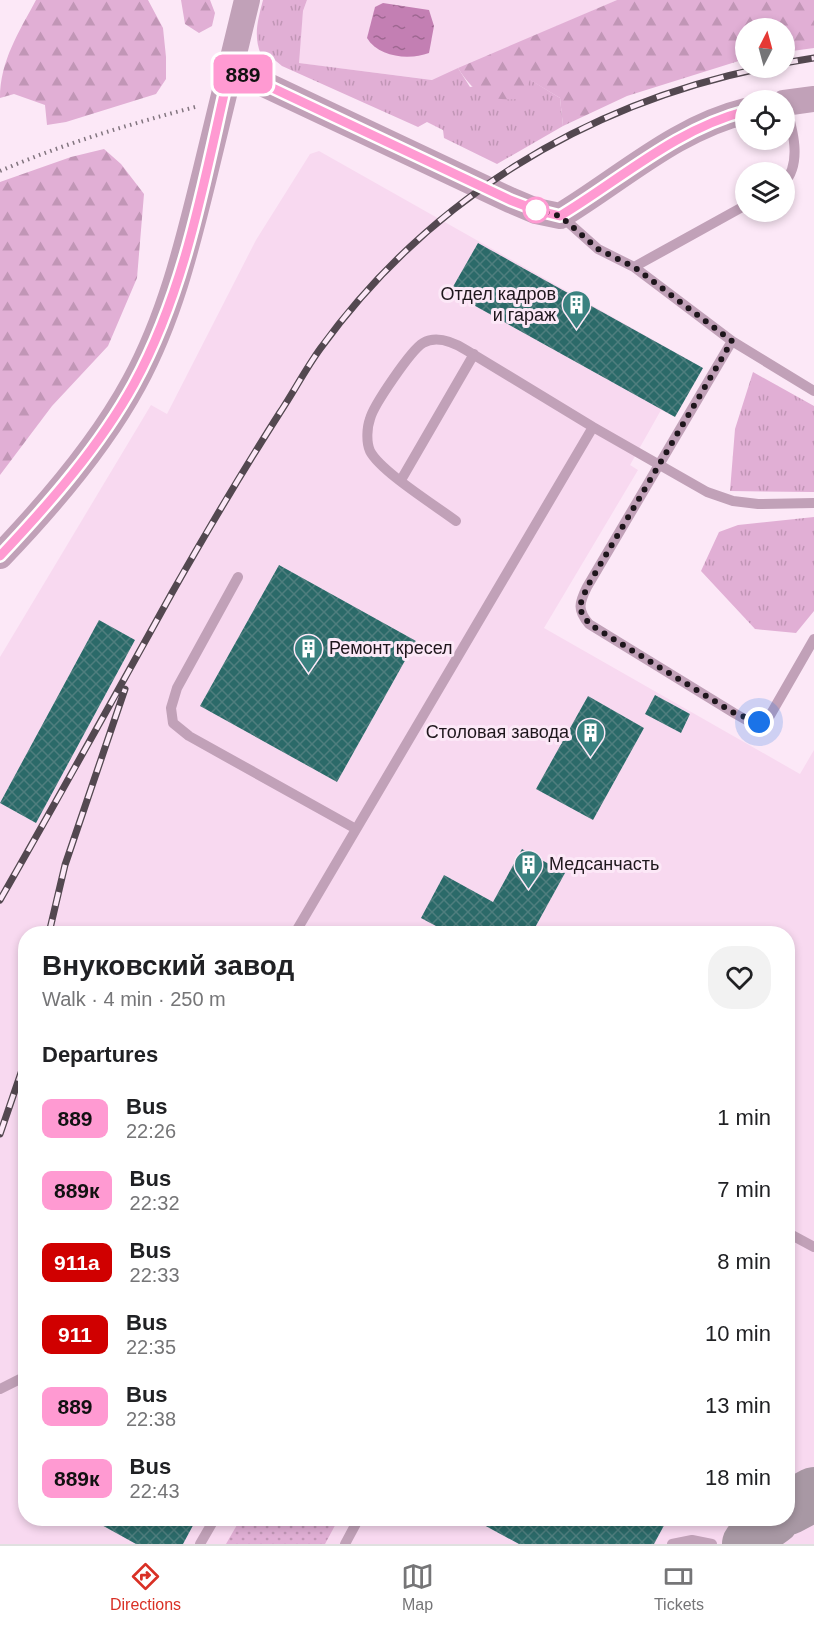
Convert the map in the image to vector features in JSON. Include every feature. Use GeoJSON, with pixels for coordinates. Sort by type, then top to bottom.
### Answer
{"type":"FeatureCollection","features":[{"type":"Feature","properties":{"kind":"street"},"geometry":{"type":"LineString","coordinates":[[0,556],[42,508],[103,431],[124,401],[145,362],[181,270],[247,0]]}},
{"type":"Feature","properties":{"kind":"street"},"geometry":{"type":"LineString","coordinates":[[230,68],[510,200],[560,216],[669,144],[698,129],[735,115]]}},
{"type":"Feature","properties":{"kind":"street"},"geometry":{"type":"LineString","coordinates":[[795,102],[814,99]]}},
{"type":"Feature","properties":{"kind":"lane"},"geometry":{"type":"LineString","coordinates":[[634,267],[735,211]]}},
{"type":"Feature","properties":{"kind":"lane"},"geometry":{"type":"LineString","coordinates":[[560,216],[598,249],[634,267],[732,341],[814,391]]}},
{"type":"Feature","properties":{"kind":"lane"},"geometry":{"type":"LineString","coordinates":[[456,521],[378,463],[369,449],[370,417],[411,352],[423,343],[444,340],[474,354],[593,427],[707,492],[733,501],[758,504],[814,503]]}},
{"type":"Feature","properties":{"kind":"lane"},"geometry":{"type":"LineString","coordinates":[[732,341],[580,600],[582,615],[589,624],[734,713],[759,722],[768,719],[773,712],[814,639]]}},
{"type":"Feature","properties":{"kind":"lane"},"geometry":{"type":"LineString","coordinates":[[401,480],[474,354]]}},
{"type":"Feature","properties":{"kind":"lane"},"geometry":{"type":"LineString","coordinates":[[299,926],[593,427]]}},
{"type":"Feature","properties":{"kind":"lane"},"geometry":{"type":"LineString","coordinates":[[238,577],[177,688],[171,708],[173,723],[189,736],[356,829]]}},
{"type":"Feature","properties":{"kind":"lane"},"geometry":{"type":"LineString","coordinates":[[795,1237],[814,1247]]}},
{"type":"Feature","properties":{"kind":"lane"},"geometry":{"type":"LineString","coordinates":[[0,1389],[18,1380]]}},
{"type":"Feature","properties":{"kind":"lane"},"geometry":{"type":"LineString","coordinates":[[200,1544],[210,1526]]}},
{"type":"Feature","properties":{"kind":"lane"},"geometry":{"type":"LineString","coordinates":[[345,1544],[355,1526]]}},
{"type":"Feature","properties":{"kind":"lane"},"geometry":{"type":"LineString","coordinates":[[672,1544],[692,1540],[712,1544]]}},
{"type":"Feature","properties":{"kind":"path"},"geometry":{"type":"LineString","coordinates":[[0,171],[45,151],[116,128],[200,106]]}},
{"type":"Feature","properties":{"kind":"shaded area"},"geometry":{"type":"Polygon","coordinates":[[[307,0],[617,0],[433,80],[298,63],[303,11],[307,0]]]}},
{"type":"Feature","properties":{"kind":"shaded area"},"geometry":{"type":"Polygon","coordinates":[[[319,151],[703,368],[675,417],[661,410],[630,465],[638,470],[544,628],[800,774],[814,750],[814,1544],[0,1544],[0,657],[151,405],[167,414],[256,240],[310,154],[319,151]]]}},
{"type":"Feature","properties":{"kind":"green space"},"geometry":{"type":"Polygon","coordinates":[[[36,0],[148,0],[163,28],[166,57],[166,79],[156,94],[66,122],[47,125],[45,105],[14,94],[0,98],[7,59],[36,0]]]}},
{"type":"Feature","properties":{"kind":"green space"},"geometry":{"type":"Polygon","coordinates":[[[181,0],[210,0],[215,13],[212,26],[199,33],[185,24],[181,0]]]}},
{"type":"Feature","properties":{"kind":"green space"},"geometry":{"type":"Polygon","coordinates":[[[263,0],[307,0],[303,11],[299,63],[432,80],[458,68],[470,87],[529,79],[560,98],[563,126],[497,164],[444,138],[443,130],[427,122],[418,127],[282,66],[265,52],[261,55],[257,34],[263,0]]]}},
{"type":"Feature","properties":{"kind":"green space"},"geometry":{"type":"Polygon","coordinates":[[[617,0],[814,0],[814,48],[795,51],[795,18],[735,18],[735,62],[627,96],[563,126],[560,98],[530,80],[521,99],[500,99],[477,91],[458,68],[617,0]]]}},
{"type":"Feature","properties":{"kind":"green space"},"geometry":{"type":"Polygon","coordinates":[[[104,149],[121,164],[144,194],[137,278],[108,346],[52,406],[0,475],[0,182],[71,157],[104,149]]]}},
{"type":"Feature","properties":{"kind":"green space"},"geometry":{"type":"Polygon","coordinates":[[[753,372],[814,406],[814,492],[730,491],[735,429],[753,372]]]}},
{"type":"Feature","properties":{"kind":"green space"},"geometry":{"type":"Polygon","coordinates":[[[814,517],[814,611],[796,633],[755,629],[701,571],[719,532],[738,525],[814,517]]]}},
{"type":"Feature","properties":{"kind":"green space"},"geometry":{"type":"Polygon","coordinates":[[[236,1526],[335,1526],[325,1544],[226,1544],[236,1526]]]}},
{"type":"Feature","properties":{"kind":"water"},"geometry":{"type":"Polygon","coordinates":[[[383,3],[429,10],[434,26],[429,53],[395,56],[372,45],[367,38],[375,7],[383,3]]]}},
{"type":"Feature","properties":{"kind":"building","name":"Отдел кадров и гараж"},"geometry":{"type":"Polygon","coordinates":[[[478,243],[703,368],[675,417],[450,292],[478,243]]]}},
{"type":"Feature","properties":{"kind":"building","name":"Ремонт кресел"},"geometry":{"type":"Polygon","coordinates":[[[279,565],[416,641],[337,782],[200,706],[279,565]]]}},
{"type":"Feature","properties":{"kind":"building"},"geometry":{"type":"Polygon","coordinates":[[[99,620],[135,640],[36,823],[0,803],[99,620]]]}},
{"type":"Feature","properties":{"kind":"building"},"geometry":{"type":"Polygon","coordinates":[[[655,695],[690,714],[681,733],[645,714],[655,695]]]}},
{"type":"Feature","properties":{"kind":"building","name":"Столовая завода"},"geometry":{"type":"Polygon","coordinates":[[[588,696],[644,728],[593,820],[536,789],[588,696]]]}},
{"type":"Feature","properties":{"kind":"building","name":"Медсанчасть"},"geometry":{"type":"Polygon","coordinates":[[[522,849],[565,873],[536,926],[436,926],[421,918],[444,875],[493,902],[522,849]]]}},
{"type":"Feature","properties":{"kind":"building"},"geometry":{"type":"Polygon","coordinates":[[[103,1526],[193,1526],[183,1544],[136,1544],[103,1526]]]}},
{"type":"Feature","properties":{"kind":"building"},"geometry":{"type":"Polygon","coordinates":[[[486,1526],[664,1526],[654,1544],[519,1544],[486,1526]]]}},
{"type":"Feature","properties":{"kind":"taxiway"},"geometry":{"type":"LineString","coordinates":[[795,1504],[814,1494]]}},
{"type":"Feature","properties":{"kind":"taxiway"},"geometry":{"type":"LineString","coordinates":[[749,1544],[762,1526]]}},
{"type":"Feature","properties":{"kind":"railway"},"geometry":{"type":"LineString","coordinates":[[795,61],[814,58]]}},
{"type":"Feature","properties":{"kind":"railway"},"geometry":{"type":"LineString","coordinates":[[0,900],[225,502],[320,349],[363,296],[409,247],[460,204],[514,166],[572,134],[633,107],[696,85],[735,75]]}},
{"type":"Feature","properties":{"kind":"railway"},"geometry":{"type":"LineString","coordinates":[[51,926],[65,865],[125,689]]}},
{"type":"Feature","properties":{"kind":"railway"},"geometry":{"type":"LineString","coordinates":[[0,1134],[18,1082]]}},
{"type":"Feature","properties":{"kind":"bus line","name":"889"},"geometry":{"type":"LineString","coordinates":[[0,556],[63,482],[115,415],[145,362],[173,296],[181,270],[230,68],[510,200],[560,216],[669,144],[698,129],[735,115]]}},
{"type":"Feature","properties":{"kind":"place","name":"Отдел кадров и гараж"},"geometry":{"type":"Point","coordinates":[577,330]}},
{"type":"Feature","properties":{"kind":"place","name":"Ремонт кресел"},"geometry":{"type":"Point","coordinates":[308,674]}},
{"type":"Feature","properties":{"kind":"place","name":"Столовая завода"},"geometry":{"type":"Point","coordinates":[590,758]}},
{"type":"Feature","properties":{"kind":"place","name":"Медсанчасть"},"geometry":{"type":"Point","coordinates":[528,890]}},
{"type":"Feature","properties":{"kind":"route"},"geometry":{"type":"LineString","coordinates":[[536,210],[560,216],[598,249],[634,267],[732,341],[587,587],[580,600],[579,608],[589,624],[734,713],[748,720],[759,722]]}}]}
